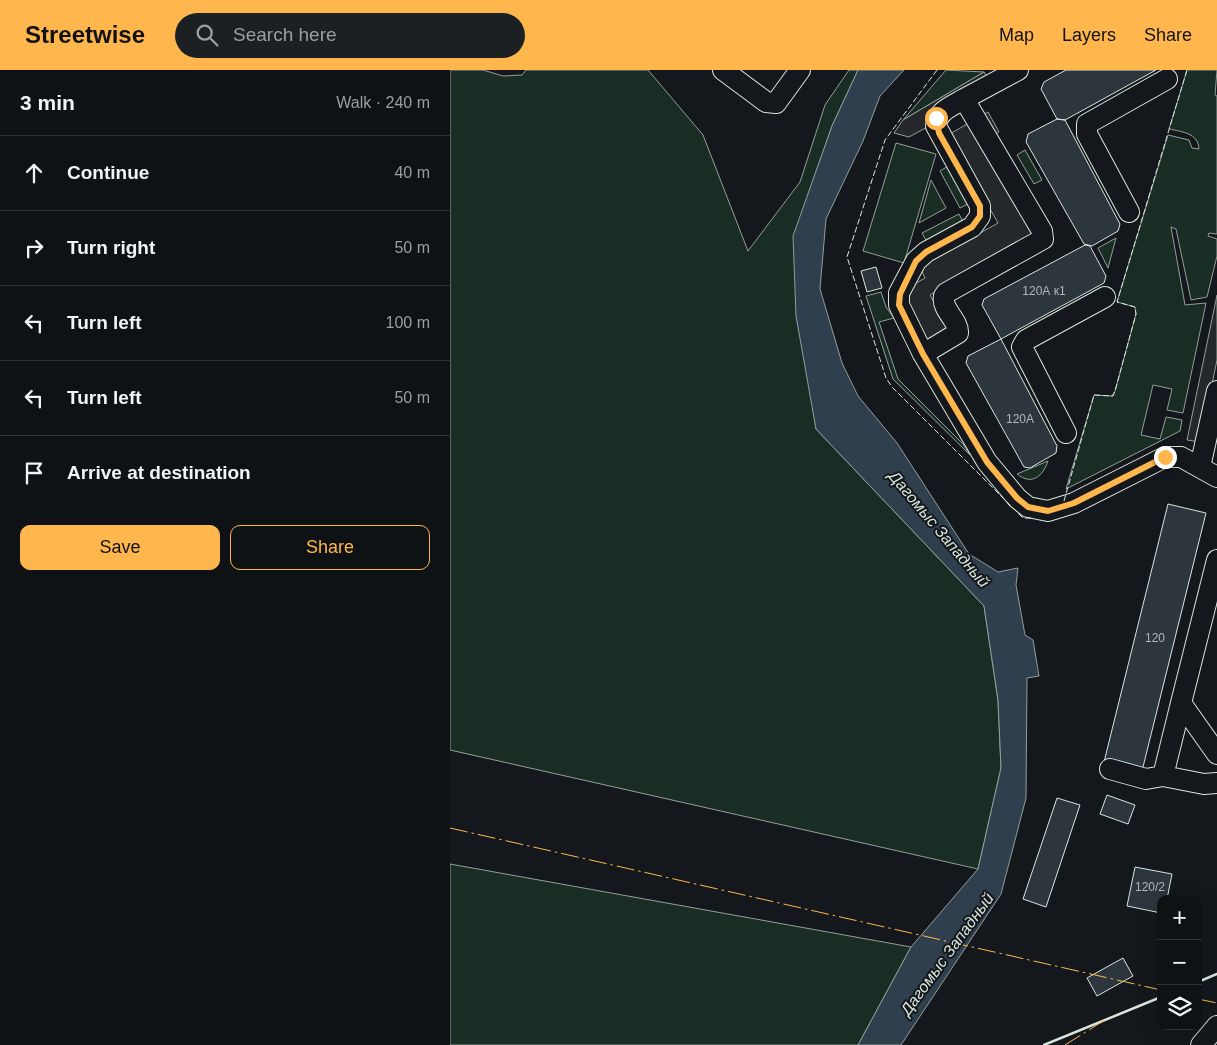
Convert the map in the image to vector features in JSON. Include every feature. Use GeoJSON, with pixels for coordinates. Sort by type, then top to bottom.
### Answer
{"type":"FeatureCollection","features":[{"type":"Feature","properties":{"kind":"street"},"geometry":{"type":"LineString","coordinates":[[724,70],[766,102],[776,103],[800,70]]}},
{"type":"Feature","properties":{"kind":"street"},"geometry":{"type":"LineString","coordinates":[[1018,70],[940,113],[936,118],[936,126],[980,206],[980,216],[972,227],[926,252],[916,261],[900,294],[899,305],[923,354],[987,462],[1017,498],[1036,510],[1048,511],[1074,503],[1165,457],[1181,457],[1208,472],[1217,391]]}},
{"type":"Feature","properties":{"kind":"street"},"geometry":{"type":"LineString","coordinates":[[1129,212],[1087,134],[1087,124],[1167,79]]}},
{"type":"Feature","properties":{"kind":"street"},"geometry":{"type":"LineString","coordinates":[[923,354],[958,333],[958,328],[944,304],[946,293],[1043,239],[1042,231],[964,99]]}},
{"type":"Feature","properties":{"kind":"street"},"geometry":{"type":"LineString","coordinates":[[1066,434],[1022,347],[1026,340],[1105,297]]}},
{"type":"Feature","properties":{"kind":"street"},"geometry":{"type":"LineString","coordinates":[[1163,776],[1217,560]]}},
{"type":"Feature","properties":{"kind":"street"},"geometry":{"type":"LineString","coordinates":[[1181,703],[1217,754]]}},
{"type":"Feature","properties":{"kind":"street"},"geometry":{"type":"LineString","coordinates":[[1110,769],[1146,779],[1163,776],[1204,784],[1217,782]]}},
{"type":"Feature","properties":{"kind":"street"},"geometry":{"type":"LineString","coordinates":[[1201,1045],[1217,1026]]}},
{"type":"Feature","properties":{"kind":"green space"},"geometry":{"type":"Polygon","coordinates":[[[450,70],[483,70],[503,76],[522,75],[526,70],[648,70],[703,135],[748,251],[800,182],[825,105],[849,70],[858,70],[832,126],[794,236],[816,429],[984,606],[998,700],[1001,768],[978,869],[450,750],[450,70]]]}},
{"type":"Feature","properties":{"kind":"green space"},"geometry":{"type":"Polygon","coordinates":[[[946,70],[984,72],[903,120],[946,70]]]}},
{"type":"Feature","properties":{"kind":"green space"},"geometry":{"type":"Polygon","coordinates":[[[1187,70],[1217,70],[1215,95],[1217,96],[1217,234],[1209,233],[1208,236],[1217,239],[1217,256],[1207,297],[1191,300],[1176,229],[1171,227],[1185,305],[1206,303],[1183,413],[1167,410],[1172,389],[1153,385],[1141,435],[1160,439],[1166,417],[1182,420],[1180,431],[1066,489],[1094,395],[1112,396],[1115,391],[1136,314],[1135,307],[1117,302],[1168,135],[1189,140],[1192,148],[1199,149],[1193,136],[1169,129],[1187,70]]]}},
{"type":"Feature","properties":{"kind":"green space"},"geometry":{"type":"Polygon","coordinates":[[[896,143],[936,154],[904,263],[863,251],[896,143]]]}},
{"type":"Feature","properties":{"kind":"green space"},"geometry":{"type":"Polygon","coordinates":[[[1025,150],[1042,180],[1034,184],[1017,155],[1025,150]]]}},
{"type":"Feature","properties":{"kind":"green space"},"geometry":{"type":"Polygon","coordinates":[[[950,165],[970,203],[960,208],[940,171],[950,165]]]}},
{"type":"Feature","properties":{"kind":"green space"},"geometry":{"type":"Polygon","coordinates":[[[931,180],[946,208],[919,223],[931,180]]]}},
{"type":"Feature","properties":{"kind":"green space"},"geometry":{"type":"Polygon","coordinates":[[[959,214],[964,224],[928,244],[922,233],[959,214]]]}},
{"type":"Feature","properties":{"kind":"green space"},"geometry":{"type":"Polygon","coordinates":[[[1116,238],[1108,268],[1098,248],[1116,238]]]}},
{"type":"Feature","properties":{"kind":"green space"},"geometry":{"type":"Polygon","coordinates":[[[881,292],[886,307],[894,318],[879,322],[898,379],[963,444],[970,455],[893,379],[866,296],[881,292]]]}},
{"type":"Feature","properties":{"kind":"green space"},"geometry":{"type":"Polygon","coordinates":[[[1048,461],[1043,471],[1036,478],[1022,478],[1017,474],[1048,461]]]}},
{"type":"Feature","properties":{"kind":"green space"},"geometry":{"type":"Polygon","coordinates":[[[450,864],[911,947],[858,1045],[450,1045],[450,864]]]}},
{"type":"Feature","properties":{"kind":"shaded area"},"geometry":{"type":"Polygon","coordinates":[[[984,72],[995,90],[909,137],[894,133],[903,120],[984,72]]]}},
{"type":"Feature","properties":{"kind":"shaded area"},"geometry":{"type":"Polygon","coordinates":[[[988,112],[999,132],[985,140],[1037,235],[930,295],[950,331],[924,345],[895,295],[925,278],[920,267],[998,223],[948,135],[988,112]]]}},
{"type":"Feature","properties":{"kind":"shaded area"},"geometry":{"type":"Polygon","coordinates":[[[1217,295],[1217,360],[1200,442],[1187,440],[1217,295]]]}},
{"type":"Feature","properties":{"kind":"water","name":"Дагомыс Западный"},"geometry":{"type":"Polygon","coordinates":[[[858,70],[904,70],[880,96],[863,141],[826,219],[820,289],[842,363],[858,396],[897,443],[969,554],[998,572],[1018,568],[1016,585],[1025,635],[1033,640],[1039,676],[1027,678],[1026,798],[1001,894],[901,1045],[858,1045],[911,947],[978,869],[1001,768],[998,700],[984,606],[816,429],[796,316],[793,236],[832,126],[858,70]]]}},
{"type":"Feature","properties":{"kind":"building"},"geometry":{"type":"Polygon","coordinates":[[[1066,70],[1156,70],[1065,120],[1057,119],[1041,89],[1044,82],[1066,70]]]}},
{"type":"Feature","properties":{"kind":"building"},"geometry":{"type":"Polygon","coordinates":[[[1057,119],[1065,120],[1120,224],[1118,231],[1092,246],[1084,244],[1026,142],[1028,134],[1057,119]]]}},
{"type":"Feature","properties":{"kind":"building"},"geometry":{"type":"Polygon","coordinates":[[[1085,245],[1090,246],[1106,276],[1104,283],[1001,339],[982,305],[984,299],[1085,245]]]}},
{"type":"Feature","properties":{"kind":"building"},"geometry":{"type":"Polygon","coordinates":[[[876,267],[882,288],[867,292],[861,271],[876,267]]]}},
{"type":"Feature","properties":{"kind":"building"},"geometry":{"type":"Polygon","coordinates":[[[1001,339],[1057,446],[1056,453],[1030,468],[1024,467],[966,363],[968,356],[1001,339]]]}},
{"type":"Feature","properties":{"kind":"building"},"geometry":{"type":"Polygon","coordinates":[[[1168,504],[1206,513],[1142,771],[1104,762],[1168,504]]]}},
{"type":"Feature","properties":{"kind":"building"},"geometry":{"type":"Polygon","coordinates":[[[1107,795],[1135,805],[1128,824],[1100,814],[1107,795]]]}},
{"type":"Feature","properties":{"kind":"building"},"geometry":{"type":"Polygon","coordinates":[[[1057,798],[1080,805],[1046,907],[1023,899],[1057,798]]]}},
{"type":"Feature","properties":{"kind":"building"},"geometry":{"type":"Polygon","coordinates":[[[1135,867],[1172,874],[1168,895],[1157,895],[1157,912],[1127,906],[1135,867]]]}},
{"type":"Feature","properties":{"kind":"building"},"geometry":{"type":"Polygon","coordinates":[[[1123,958],[1133,976],[1097,996],[1087,978],[1123,958]]]}},
{"type":"Feature","properties":{"kind":"fence"},"geometry":{"type":"LineString","coordinates":[[937,70],[885,140],[847,257],[886,378],[892,387],[1023,518],[1032,518]]}},
{"type":"Feature","properties":{"kind":"fence"},"geometry":{"type":"LineString","coordinates":[[1064,501],[1094,395],[1113,396],[1115,391],[1136,314],[1135,307],[1117,302],[1187,70]]}},
{"type":"Feature","properties":{"kind":"wall"},"geometry":{"type":"LineString","coordinates":[[1202,980],[1217,974]]}},
{"type":"Feature","properties":{"kind":"wall"},"geometry":{"type":"LineString","coordinates":[[1044,1045],[1157,999]]}},
{"type":"Feature","properties":{"kind":"power"},"geometry":{"type":"LineString","coordinates":[[450,828],[1157,989]]}},
{"type":"Feature","properties":{"kind":"power"},"geometry":{"type":"LineString","coordinates":[[1202,1000],[1217,1003]]}},
{"type":"Feature","properties":{"kind":"power"},"geometry":{"type":"LineString","coordinates":[[1065,1045],[1108,1018]]}},
{"type":"Feature","properties":{"kind":"route"},"geometry":{"type":"LineString","coordinates":[[936,118],[936,126],[939,133],[980,206],[980,216],[972,227],[926,252],[916,261],[900,294],[899,305],[923,354],[987,462],[1017,498],[1028,507],[1048,511],[1074,503],[1165,457]]}}]}
